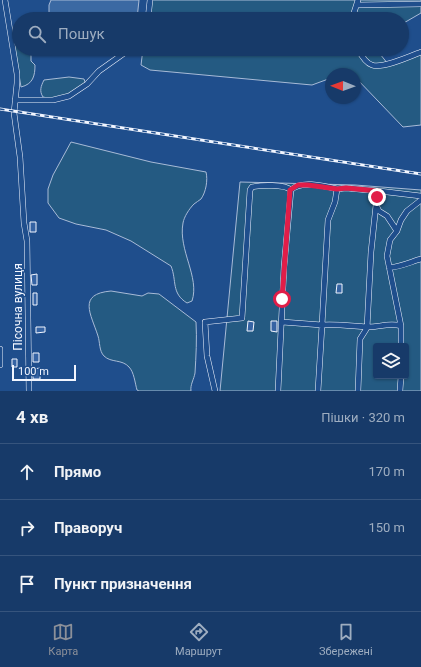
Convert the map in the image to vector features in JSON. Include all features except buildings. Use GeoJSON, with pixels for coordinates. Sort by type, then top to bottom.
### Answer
{"type":"FeatureCollection","features":[{"type":"Feature","properties":{"kind":"street","name":"Пісочна вулиця"},"geometry":{"type":"LineString","coordinates":[[5,0],[12,43]]}},
{"type":"Feature","properties":{"kind":"street"},"geometry":{"type":"LineString","coordinates":[[149,12],[150,0]]}},
{"type":"Feature","properties":{"kind":"street"},"geometry":{"type":"LineString","coordinates":[[358,3],[421,4]]}},
{"type":"Feature","properties":{"kind":"street"},"geometry":{"type":"LineString","coordinates":[[363,56],[375,66],[400,61],[421,52]]}},
{"type":"Feature","properties":{"kind":"street","name":"Пісочна вулиця"},"geometry":{"type":"LineString","coordinates":[[14,56],[18,83],[14,113],[22,175],[24,222],[27,241],[28,391]]}},
{"type":"Feature","properties":{"kind":"street"},"geometry":{"type":"LineString","coordinates":[[15,100],[53,100],[69,96],[86,84],[99,71],[120,56]]}},
{"type":"Feature","properties":{"kind":"street"},"geometry":{"type":"LineString","coordinates":[[290,190],[298,185],[337,189],[346,188],[421,196]]}},
{"type":"Feature","properties":{"kind":"street"},"geometry":{"type":"LineString","coordinates":[[215,391],[207,356],[205,322],[242,318],[250,190],[252,187],[260,186],[286,186],[290,190]]}},
{"type":"Feature","properties":{"kind":"street"},"geometry":{"type":"LineString","coordinates":[[318,391],[328,220],[335,202],[337,189]]}},
{"type":"Feature","properties":{"kind":"street"},"geometry":{"type":"LineString","coordinates":[[278,391],[284,267],[290,190]]}},
{"type":"Feature","properties":{"kind":"street"},"geometry":{"type":"LineString","coordinates":[[358,391],[360,339],[368,328],[371,252],[379,191]]}},
{"type":"Feature","properties":{"kind":"street"},"geometry":{"type":"LineString","coordinates":[[401,343],[400,326],[386,256],[390,240],[397,231],[401,220],[407,211],[421,200]]}},
{"type":"Feature","properties":{"kind":"street"},"geometry":{"type":"LineString","coordinates":[[376,205],[379,211],[387,216],[397,231]]}},
{"type":"Feature","properties":{"kind":"street"},"geometry":{"type":"LineString","coordinates":[[389,267],[395,268],[421,259]]}},
{"type":"Feature","properties":{"kind":"street"},"geometry":{"type":"LineString","coordinates":[[282,322],[348,325],[368,328],[391,325],[400,326]]}},
{"type":"Feature","properties":{"kind":"street"},"geometry":{"type":"LineString","coordinates":[[0,349],[0,365]]}},
{"type":"Feature","properties":{"kind":"street"},"geometry":{"type":"LineString","coordinates":[[400,391],[401,379]]}},
{"type":"Feature","properties":{"kind":"shaded area"},"geometry":{"type":"Polygon","coordinates":[[[51,0],[139,0],[138,12],[49,12],[51,0]]]}},
{"type":"Feature","properties":{"kind":"shaded area"},"geometry":{"type":"Polygon","coordinates":[[[150,0],[421,0],[421,13],[409,20],[409,12],[149,12],[150,0]]]}},
{"type":"Feature","properties":{"kind":"shaded area"},"geometry":{"type":"Polygon","coordinates":[[[421,52],[421,125],[403,127],[361,83],[361,68],[325,68],[325,80],[312,85],[150,70],[141,65],[142,56],[382,56],[388,64],[421,52]]]}},
{"type":"Feature","properties":{"kind":"shaded area"},"geometry":{"type":"Polygon","coordinates":[[[16,56],[31,56],[31,61],[35,65],[34,73],[31,82],[21,87],[16,56]]]}},
{"type":"Feature","properties":{"kind":"shaded area"},"geometry":{"type":"Polygon","coordinates":[[[69,77],[84,79],[85,82],[66,96],[54,98],[43,97],[41,88],[44,80],[69,77]]]}},
{"type":"Feature","properties":{"kind":"shaded area"},"geometry":{"type":"Polygon","coordinates":[[[71,142],[151,162],[206,172],[207,179],[203,196],[190,208],[183,223],[183,243],[193,282],[194,292],[192,301],[187,303],[176,291],[171,266],[131,241],[106,230],[76,224],[59,218],[48,203],[48,189],[53,175],[71,142]]]}},
{"type":"Feature","properties":{"kind":"shaded area"},"geometry":{"type":"Polygon","coordinates":[[[240,182],[355,185],[421,190],[421,391],[220,391],[240,182]]]}},
{"type":"Feature","properties":{"kind":"shaded area"},"geometry":{"type":"Polygon","coordinates":[[[111,291],[142,296],[148,293],[159,294],[196,322],[195,373],[191,391],[139,391],[137,390],[131,369],[129,367],[123,363],[110,360],[102,354],[89,306],[90,301],[94,296],[111,291]]]}},
{"type":"Feature","properties":{"kind":"railway"},"geometry":{"type":"LineString","coordinates":[[0,109],[421,174]]}},
{"type":"Feature","properties":{"kind":"route"},"geometry":{"type":"LineString","coordinates":[[282,299],[290,190],[298,185],[337,189],[346,188],[379,191],[377,197]]}}]}
